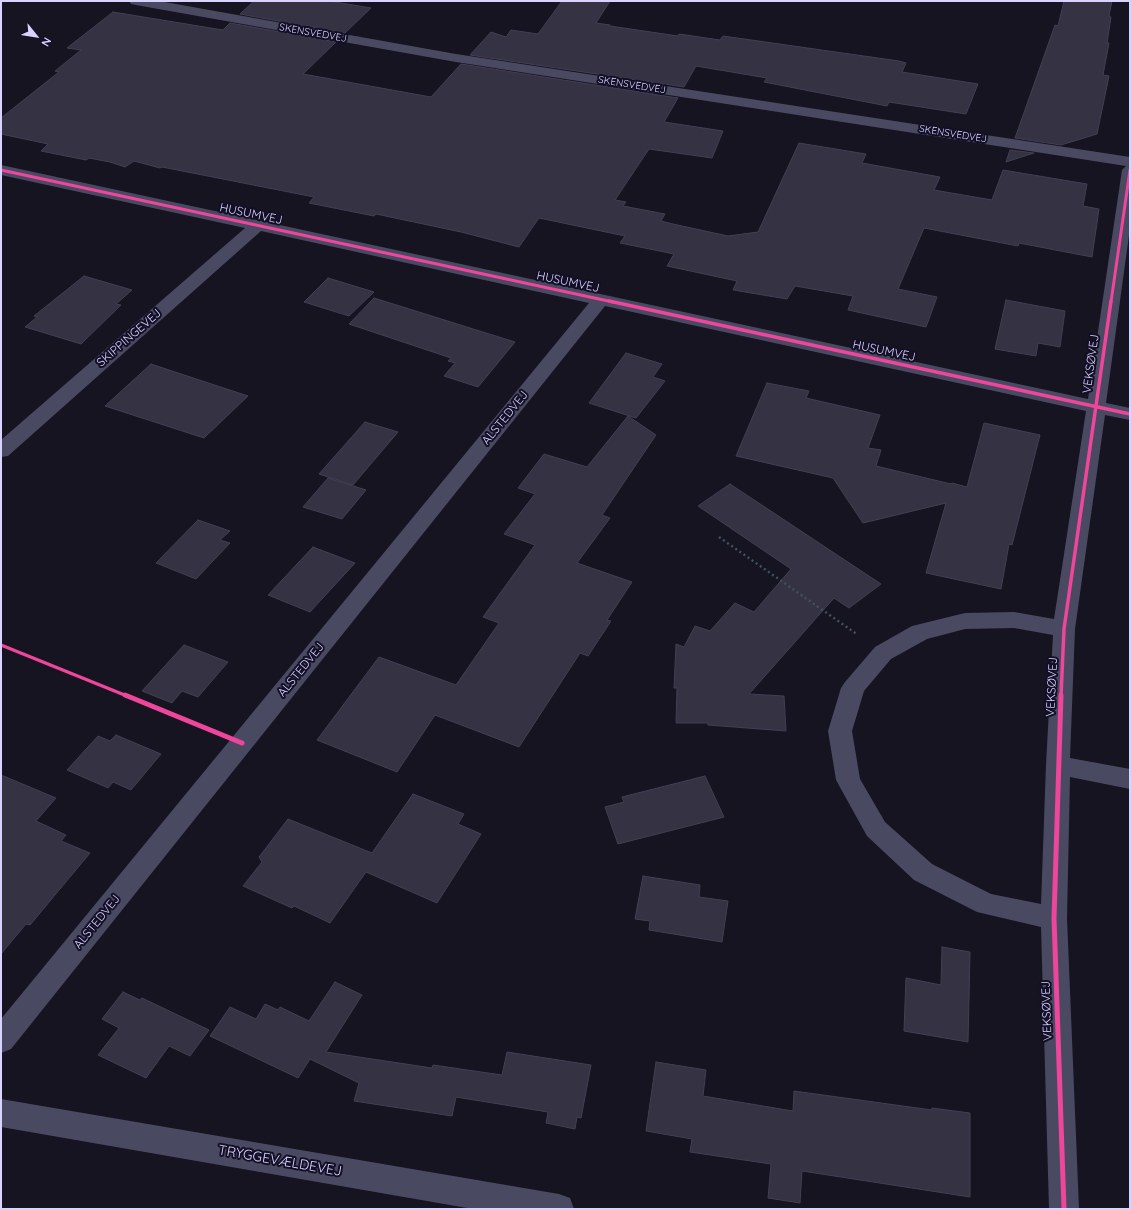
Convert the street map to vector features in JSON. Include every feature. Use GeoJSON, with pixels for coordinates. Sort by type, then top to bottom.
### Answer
{"type":"FeatureCollection","features":[{"type":"Feature","properties":{"kind":"street","name":"SKENSVEDVEJ"},"geometry":{"type":"LineString","coordinates":[[136,1],[456,58],[1130,162]]}},
{"type":"Feature","properties":{"kind":"street","name":"HUSUMVEJ"},"geometry":{"type":"LineString","coordinates":[[1,170],[1130,414]]}},
{"type":"Feature","properties":{"kind":"street","name":"VEKSØVEJ"},"geometry":{"type":"LineString","coordinates":[[1064,1209],[1054,918],[1058,765],[1064,629],[1130,170]]}},
{"type":"Feature","properties":{"kind":"street","name":"SKIPPINGEVEJ"},"geometry":{"type":"LineString","coordinates":[[1,451],[258,225]]}},
{"type":"Feature","properties":{"kind":"street","name":"ALSTEDVEJ"},"geometry":{"type":"LineString","coordinates":[[1,1040],[601,300]]}},
{"type":"Feature","properties":{"kind":"street"},"geometry":{"type":"LineString","coordinates":[[1054,918],[986,904],[923,872],[876,829],[848,780],[840,731],[853,688],[883,653],[920,632],[965,621],[1014,620],[1064,629]]}},
{"type":"Feature","properties":{"kind":"street"},"geometry":{"type":"LineString","coordinates":[[1058,765],[1130,779]]}},
{"type":"Feature","properties":{"kind":"street","name":"TRYGGEVÆLDEVEJ"},"geometry":{"type":"LineString","coordinates":[[1,1113],[559,1209]]}},
{"type":"Feature","properties":{"kind":"path"},"geometry":{"type":"LineString","coordinates":[[719,537],[883,653]]}},
{"type":"Feature","properties":{"kind":"building"},"geometry":{"type":"Polygon","coordinates":[[[254,1],[329,1],[371,8],[345,33],[240,14],[254,1]]]}},
{"type":"Feature","properties":{"kind":"building"},"geometry":{"type":"Polygon","coordinates":[[[562,1],[610,1],[596,23],[610,26],[678,36],[679,34],[720,40],[723,36],[899,61],[906,63],[902,72],[978,84],[966,114],[889,102],[887,106],[764,82],[767,78],[696,66],[684,87],[470,55],[491,32],[506,37],[511,30],[538,34],[562,1]]]}},
{"type":"Feature","properties":{"kind":"building"},"geometry":{"type":"Polygon","coordinates":[[[1064,1],[1112,1],[1109,16],[1111,17],[1107,43],[1109,43],[1103,75],[1109,76],[1097,134],[1061,145],[1015,138],[1055,25],[1058,26],[1064,1]]]}},
{"type":"Feature","properties":{"kind":"building"},"geometry":{"type":"Polygon","coordinates":[[[113,12],[223,30],[230,23],[336,42],[303,74],[431,97],[461,64],[678,98],[664,122],[723,131],[712,158],[649,149],[615,200],[626,202],[623,206],[665,214],[661,221],[728,236],[758,232],[799,143],[866,154],[862,163],[940,177],[934,190],[992,200],[1003,170],[1087,184],[1083,206],[1099,209],[1092,257],[1019,243],[1018,246],[924,228],[898,289],[937,297],[926,327],[848,310],[853,296],[795,286],[787,299],[733,290],[737,281],[667,266],[674,254],[620,243],[625,236],[539,218],[519,247],[461,232],[376,214],[374,216],[309,203],[314,197],[162,167],[160,168],[134,161],[125,167],[110,162],[89,158],[86,160],[41,151],[48,144],[1,134],[1,118],[59,72],[55,71],[81,50],[67,48],[113,12]]]}},
{"type":"Feature","properties":{"kind":"building"},"geometry":{"type":"Polygon","coordinates":[[[1010,150],[1034,153],[1006,162],[1010,150]]]}},
{"type":"Feature","properties":{"kind":"building"},"geometry":{"type":"Polygon","coordinates":[[[84,276],[132,290],[116,304],[121,305],[81,344],[25,327],[37,317],[34,316],[84,276]]]}},
{"type":"Feature","properties":{"kind":"building"},"geometry":{"type":"Polygon","coordinates":[[[328,278],[374,292],[349,316],[304,302],[328,278]]]}},
{"type":"Feature","properties":{"kind":"building"},"geometry":{"type":"Polygon","coordinates":[[[374,298],[515,342],[478,387],[444,376],[455,363],[448,361],[451,358],[349,324],[374,298]]]}},
{"type":"Feature","properties":{"kind":"building"},"geometry":{"type":"Polygon","coordinates":[[[1006,300],[1065,311],[1060,347],[1038,343],[1036,356],[995,349],[1006,300]]]}},
{"type":"Feature","properties":{"kind":"building"},"geometry":{"type":"Polygon","coordinates":[[[626,353],[662,364],[653,377],[665,381],[636,418],[589,403],[626,353]]]}},
{"type":"Feature","properties":{"kind":"building"},"geometry":{"type":"Polygon","coordinates":[[[151,364],[248,396],[204,438],[105,406],[151,364]]]}},
{"type":"Feature","properties":{"kind":"building"},"geometry":{"type":"Polygon","coordinates":[[[767,383],[809,391],[806,398],[880,415],[868,448],[881,450],[876,466],[951,484],[967,487],[984,423],[1040,435],[1012,545],[1009,544],[1001,589],[926,573],[946,503],[863,523],[833,478],[736,456],[767,383]]]}},
{"type":"Feature","properties":{"kind":"building"},"geometry":{"type":"Polygon","coordinates":[[[628,416],[656,435],[602,515],[610,518],[577,563],[632,582],[607,620],[611,621],[588,656],[580,653],[519,747],[435,715],[397,772],[317,740],[379,657],[456,685],[499,623],[483,617],[535,545],[504,534],[535,494],[518,488],[544,454],[587,467],[628,416]]]}},
{"type":"Feature","properties":{"kind":"building"},"geometry":{"type":"Polygon","coordinates":[[[365,422],[398,432],[353,485],[319,474],[365,422]]]}},
{"type":"Feature","properties":{"kind":"building"},"geometry":{"type":"Polygon","coordinates":[[[328,478],[366,490],[342,519],[303,507],[328,478]]]}},
{"type":"Feature","properties":{"kind":"building"},"geometry":{"type":"Polygon","coordinates":[[[730,484],[881,584],[849,608],[834,598],[749,694],[784,696],[786,731],[708,725],[708,723],[676,723],[677,688],[674,688],[676,644],[684,647],[695,626],[710,631],[735,603],[754,612],[791,569],[698,506],[730,484]]]}},
{"type":"Feature","properties":{"kind":"building"},"geometry":{"type":"Polygon","coordinates":[[[198,520],[230,531],[220,540],[230,543],[196,579],[156,563],[198,520]]]}},
{"type":"Feature","properties":{"kind":"building"},"geometry":{"type":"Polygon","coordinates":[[[313,547],[355,563],[310,612],[268,595],[313,547]]]}},
{"type":"Feature","properties":{"kind":"building"},"geometry":{"type":"Polygon","coordinates":[[[184,645],[228,662],[198,697],[182,691],[172,703],[142,691],[184,645]]]}},
{"type":"Feature","properties":{"kind":"building"},"geometry":{"type":"Polygon","coordinates":[[[116,735],[161,754],[131,790],[113,782],[108,788],[67,770],[98,736],[110,741],[116,735]]]}},
{"type":"Feature","properties":{"kind":"building"},"geometry":{"type":"Polygon","coordinates":[[[1,775],[56,798],[36,821],[66,835],[61,841],[90,853],[30,925],[26,924],[1,954],[1,775]]]}},
{"type":"Feature","properties":{"kind":"building"},"geometry":{"type":"Polygon","coordinates":[[[705,776],[724,817],[618,844],[605,807],[624,802],[622,797],[705,776]]]}},
{"type":"Feature","properties":{"kind":"building"},"geometry":{"type":"Polygon","coordinates":[[[413,794],[464,814],[458,824],[481,834],[437,903],[366,872],[330,923],[294,906],[292,908],[243,886],[262,862],[259,857],[288,819],[372,853],[413,794]]]}},
{"type":"Feature","properties":{"kind":"building"},"geometry":{"type":"Polygon","coordinates":[[[643,876],[700,885],[699,897],[728,901],[722,942],[649,930],[650,921],[635,919],[643,876]]]}},
{"type":"Feature","properties":{"kind":"building"},"geometry":{"type":"Polygon","coordinates":[[[942,947],[970,952],[968,1042],[904,1031],[906,978],[941,985],[942,947]]]}},
{"type":"Feature","properties":{"kind":"building"},"geometry":{"type":"Polygon","coordinates":[[[335,982],[362,995],[326,1052],[432,1068],[433,1065],[502,1075],[507,1052],[591,1065],[581,1118],[577,1117],[575,1129],[546,1123],[548,1112],[456,1097],[452,1116],[354,1101],[359,1083],[310,1059],[298,1078],[210,1036],[230,1007],[256,1019],[265,1004],[278,1010],[280,1007],[309,1021],[335,982]]]}},
{"type":"Feature","properties":{"kind":"building"},"geometry":{"type":"Polygon","coordinates":[[[123,992],[140,1000],[142,998],[209,1030],[190,1056],[169,1046],[146,1078],[98,1055],[119,1028],[102,1019],[123,992]]]}},
{"type":"Feature","properties":{"kind":"building"},"geometry":{"type":"Polygon","coordinates":[[[656,1062],[706,1070],[703,1096],[793,1111],[794,1091],[932,1110],[932,1108],[970,1113],[970,1197],[802,1171],[800,1203],[768,1198],[771,1164],[690,1152],[692,1139],[646,1131],[656,1062]]]}},
{"type":"Feature","properties":{"kind":"cycle path"},"geometry":{"type":"LineString","coordinates":[[1,170],[1130,414]]}},
{"type":"Feature","properties":{"kind":"cycle path"},"geometry":{"type":"LineString","coordinates":[[1064,1209],[1054,918],[1058,765],[1064,629],[1130,170]]}},
{"type":"Feature","properties":{"kind":"cycle path"},"geometry":{"type":"LineString","coordinates":[[1,645],[242,743]]}}]}
